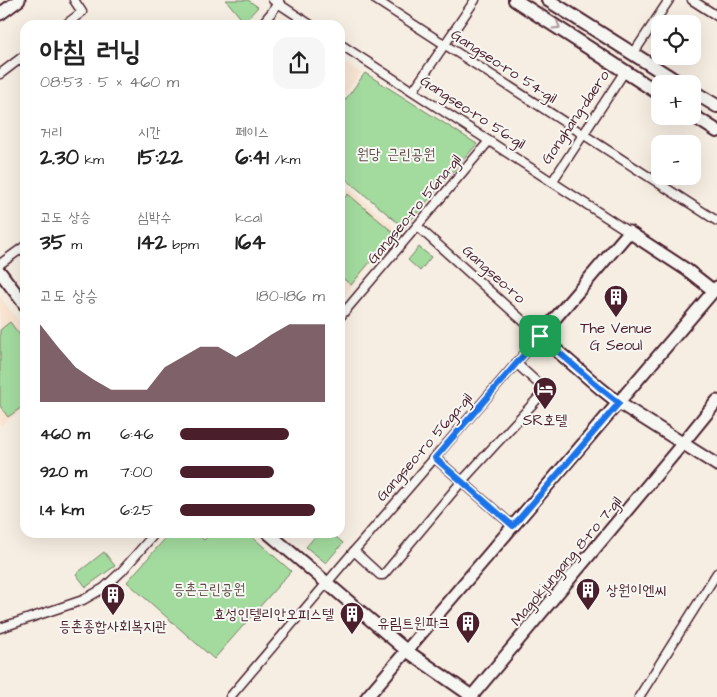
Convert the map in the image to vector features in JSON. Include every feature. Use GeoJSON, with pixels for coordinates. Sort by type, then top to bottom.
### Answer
{"type":"FeatureCollection","features":[{"type":"Feature","properties":{"kind":"main road","name":"Gonghang-daero"},"geometry":{"type":"LineString","coordinates":[[515,0],[651,88]]}},
{"type":"Feature","properties":{"kind":"main road"},"geometry":{"type":"LineString","coordinates":[[548,0],[667,75]]}},
{"type":"Feature","properties":{"kind":"main road"},"geometry":{"type":"LineString","coordinates":[[701,96],[717,106]]}},
{"type":"Feature","properties":{"kind":"main road"},"geometry":{"type":"LineString","coordinates":[[701,121],[717,131]]}},
{"type":"Feature","properties":{"kind":"street"},"geometry":{"type":"LineString","coordinates":[[0,14],[19,0]]}},
{"type":"Feature","properties":{"kind":"street"},"geometry":{"type":"LineString","coordinates":[[72,20],[82,12],[74,0]]}},
{"type":"Feature","properties":{"kind":"street","name":"Gangseo-ro 54-gil"},"geometry":{"type":"LineString","coordinates":[[376,0],[717,221]]}},
{"type":"Feature","properties":{"kind":"street"},"geometry":{"type":"LineString","coordinates":[[414,92],[475,0]]}},
{"type":"Feature","properties":{"kind":"street"},"geometry":{"type":"LineString","coordinates":[[633,54],[669,0]]}},
{"type":"Feature","properties":{"kind":"street"},"geometry":{"type":"LineString","coordinates":[[692,0],[717,16]]}},
{"type":"Feature","properties":{"kind":"street"},"geometry":{"type":"LineString","coordinates":[[264,20],[277,1],[304,20]]}},
{"type":"Feature","properties":{"kind":"street","name":"Gangseo-ro 56-gil"},"geometry":{"type":"LineString","coordinates":[[345,47],[716,290]]}},
{"type":"Feature","properties":{"kind":"street"},"geometry":{"type":"LineString","coordinates":[[0,74],[20,59]]}},
{"type":"Feature","properties":{"kind":"street","name":"Gonghang-daero"},"geometry":{"type":"LineString","coordinates":[[552,182],[625,71]]}},
{"type":"Feature","properties":{"kind":"street","name":"Gangseo-ro 56na-gil"},"geometry":{"type":"LineString","coordinates":[[345,311],[489,141]]}},
{"type":"Feature","properties":{"kind":"street","name":"Gangseo-ro"},"geometry":{"type":"LineString","coordinates":[[417,226],[600,388],[619,403],[717,465]]}},
{"type":"Feature","properties":{"kind":"street","name":"Gangseo-ro 56ga-gil"},"geometry":{"type":"LineString","coordinates":[[230,697],[354,550],[629,232]]}},
{"type":"Feature","properties":{"kind":"street"},"geometry":{"type":"LineString","coordinates":[[0,264],[20,250]]}},
{"type":"Feature","properties":{"kind":"street"},"geometry":{"type":"LineString","coordinates":[[0,272],[20,298]]}},
{"type":"Feature","properties":{"kind":"street"},"geometry":{"type":"LineString","coordinates":[[367,697],[716,290]]}},
{"type":"Feature","properties":{"kind":"street"},"geometry":{"type":"LineString","coordinates":[[354,550],[382,575],[462,481],[542,392],[541,386],[516,363]]}},
{"type":"Feature","properties":{"kind":"street"},"geometry":{"type":"LineString","coordinates":[[683,444],[717,401]]}},
{"type":"Feature","properties":{"kind":"street","name":"Magokjungang 8-ro 7-gil"},"geometry":{"type":"LineString","coordinates":[[472,697],[683,444]]}},
{"type":"Feature","properties":{"kind":"street"},"geometry":{"type":"LineString","coordinates":[[435,458],[513,526]]}},
{"type":"Feature","properties":{"kind":"street"},"geometry":{"type":"LineString","coordinates":[[0,628],[82,600],[104,588],[122,571],[151,538]]}},
{"type":"Feature","properties":{"kind":"street"},"geometry":{"type":"LineString","coordinates":[[274,538],[407,651],[472,697]]}},
{"type":"Feature","properties":{"kind":"street"},"geometry":{"type":"LineString","coordinates":[[639,697],[717,573]]}},
{"type":"Feature","properties":{"kind":"shaded area"},"geometry":{"type":"Polygon","coordinates":[[[345,62],[361,73],[345,95],[345,62]]]}},
{"type":"Feature","properties":{"kind":"shaded area"},"geometry":{"type":"Polygon","coordinates":[[[345,185],[399,231],[345,294],[345,185]]]}},
{"type":"Feature","properties":{"kind":"shaded area"},"geometry":{"type":"Polygon","coordinates":[[[0,296],[20,323],[20,412],[0,426],[0,296]]]}},
{"type":"Feature","properties":{"kind":"green space"},"geometry":{"type":"Polygon","coordinates":[[[226,0],[248,0],[258,7],[246,20],[242,20],[226,0]]]}},
{"type":"Feature","properties":{"kind":"green space","name":"원당 근린공원"},"geometry":{"type":"Polygon","coordinates":[[[365,73],[477,144],[404,228],[345,178],[345,100],[365,73]]]}},
{"type":"Feature","properties":{"kind":"green space"},"geometry":{"type":"Polygon","coordinates":[[[348,194],[394,233],[351,285],[345,280],[345,197],[348,194]]]}},
{"type":"Feature","properties":{"kind":"green space"},"geometry":{"type":"Polygon","coordinates":[[[419,247],[431,257],[420,271],[408,260],[419,247]]]}},
{"type":"Feature","properties":{"kind":"green space"},"geometry":{"type":"Polygon","coordinates":[[[10,322],[20,335],[20,409],[8,417],[0,406],[0,330],[10,322]]]}},
{"type":"Feature","properties":{"kind":"green space","name":"등촌근린공원"},"geometry":{"type":"Polygon","coordinates":[[[166,538],[201,538],[204,540],[206,538],[254,538],[291,571],[214,659],[127,582],[166,538]]]}},
{"type":"Feature","properties":{"kind":"green space"},"geometry":{"type":"Polygon","coordinates":[[[314,538],[337,538],[343,543],[326,563],[306,547],[314,538]]]}},
{"type":"Feature","properties":{"kind":"green space"},"geometry":{"type":"Polygon","coordinates":[[[104,552],[115,566],[86,587],[76,574],[104,552]]]}},
{"type":"Feature","properties":{"kind":"place","name":"The Venue G Seoul"},"geometry":{"type":"Point","coordinates":[616,318]}},
{"type":"Feature","properties":{"kind":"place","name":"SR호텔"},"geometry":{"type":"Point","coordinates":[545,410]}},
{"type":"Feature","properties":{"kind":"place","name":"상원이엔씨"},"geometry":{"type":"Point","coordinates":[588,611]}},
{"type":"Feature","properties":{"kind":"place","name":"등촌종합사회복지관"},"geometry":{"type":"Point","coordinates":[113,616]}},
{"type":"Feature","properties":{"kind":"place","name":"효성인텔리안오피스텔"},"geometry":{"type":"Point","coordinates":[352,635]}},
{"type":"Feature","properties":{"kind":"place","name":"유림트윈파크"},"geometry":{"type":"Point","coordinates":[468,644]}},
{"type":"Feature","properties":{"kind":"route"},"geometry":{"type":"LineString","coordinates":[[540,336],[619,403],[513,526],[435,458],[540,336]]}}]}
